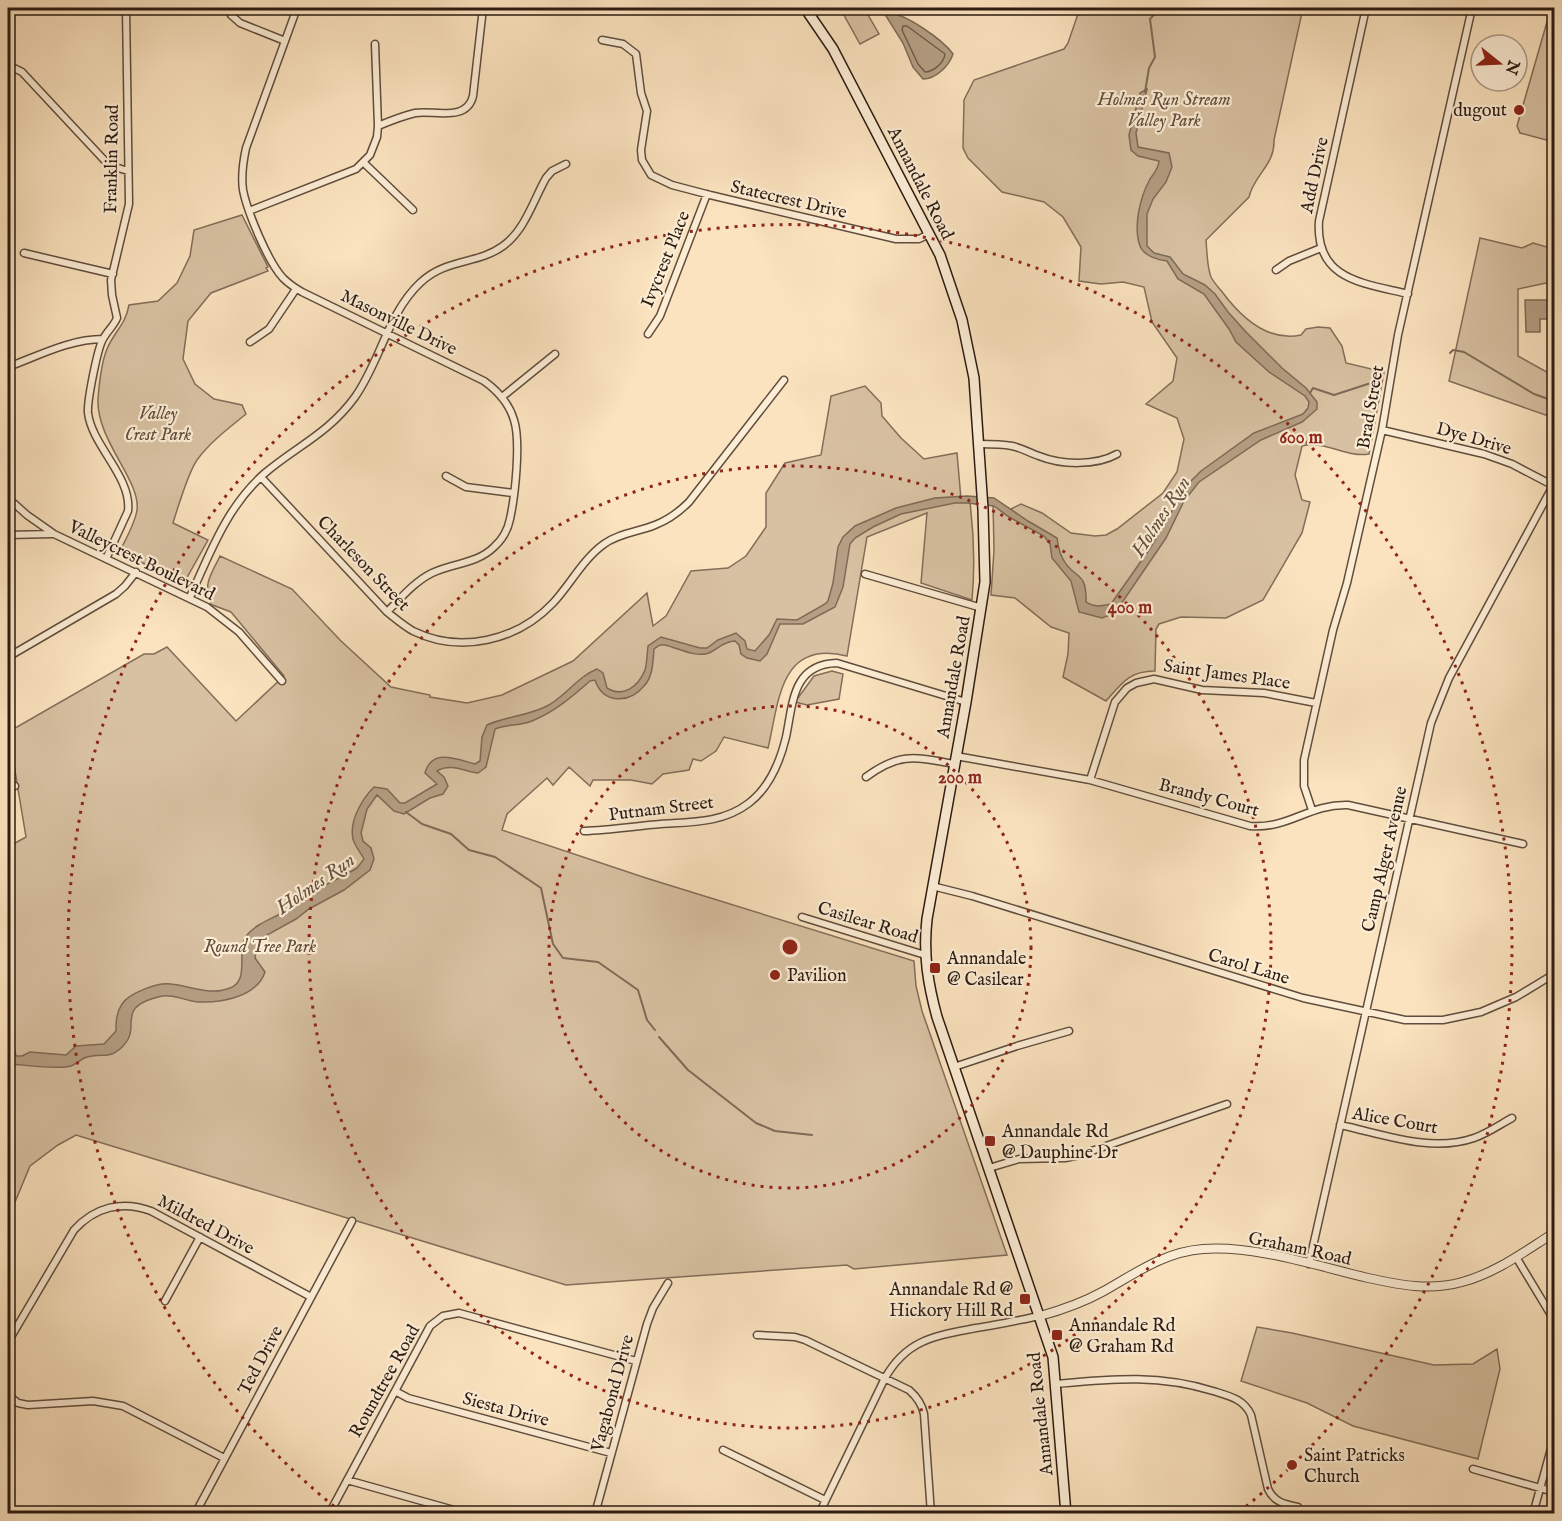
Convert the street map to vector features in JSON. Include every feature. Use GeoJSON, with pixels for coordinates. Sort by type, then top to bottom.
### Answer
{"type":"FeatureCollection","features":[{"type":"Feature","properties":{"kind":"main road","name":"Annandale Road"},"geometry":{"type":"LineString","coordinates":[[805,8],[833,49],[947,272],[969,347],[980,444],[985,582],[966,702],[932,886],[925,956],[930,993],[1053,1357],[1066,1514]]}},
{"type":"Feature","properties":{"kind":"street","name":"Franklin Road"},"geometry":{"type":"LineString","coordinates":[[106,558],[128,511],[129,504],[122,484],[89,416],[98,354],[103,339],[117,318],[112,295],[113,274],[126,219],[128,171],[126,8]]}},
{"type":"Feature","properties":{"kind":"street"},"geometry":{"type":"LineString","coordinates":[[229,8],[231,15],[240,23],[285,41]]}},
{"type":"Feature","properties":{"kind":"street","name":"Masonville Drive"},"geometry":{"type":"LineString","coordinates":[[297,8],[243,161],[243,189],[249,211],[276,269],[296,289],[484,381],[502,396],[509,407],[517,430],[518,454],[510,519],[506,530],[494,547],[477,559],[448,567],[419,581],[387,612]]}},
{"type":"Feature","properties":{"kind":"street"},"geometry":{"type":"LineString","coordinates":[[378,126],[411,114],[458,113],[469,106],[473,96],[483,8]]}},
{"type":"Feature","properties":{"kind":"street","name":"Add Drive"},"geometry":{"type":"LineString","coordinates":[[1321,248],[1318,232],[1319,221],[1366,8]]}},
{"type":"Feature","properties":{"kind":"street","name":"Brad Street"},"geometry":{"type":"LineString","coordinates":[[1312,810],[1306,797],[1303,774],[1316,703],[1347,583],[1382,430],[1394,355],[1472,8]]}},
{"type":"Feature","properties":{"kind":"street","name":"Statecrest Drive"},"geometry":{"type":"LineString","coordinates":[[602,40],[623,44],[636,54],[641,91],[647,111],[641,150],[642,160],[646,170],[657,179],[707,194],[896,239],[919,239],[928,234]]}},
{"type":"Feature","properties":{"kind":"street"},"geometry":{"type":"LineString","coordinates":[[249,211],[347,174],[364,163],[375,146],[378,126],[375,44]]}},
{"type":"Feature","properties":{"kind":"street"},"geometry":{"type":"LineString","coordinates":[[8,65],[22,72],[106,162],[128,171]]}},
{"type":"Feature","properties":{"kind":"street"},"geometry":{"type":"LineString","coordinates":[[364,163],[413,210]]}},
{"type":"Feature","properties":{"kind":"street"},"geometry":{"type":"LineString","coordinates":[[190,597],[228,517],[261,477],[318,436],[341,414],[365,381],[410,294],[430,275],[454,263],[494,251],[512,238],[526,218],[546,178],[552,171],[566,164]]}},
{"type":"Feature","properties":{"kind":"street","name":"Ivycrest Place"},"geometry":{"type":"LineString","coordinates":[[648,334],[660,316],[707,194]]}},
{"type":"Feature","properties":{"kind":"street"},"geometry":{"type":"LineString","coordinates":[[1276,270],[1296,258],[1321,248],[1331,265],[1348,278],[1408,294]]}},
{"type":"Feature","properties":{"kind":"street"},"geometry":{"type":"LineString","coordinates":[[24,253],[113,274]]}},
{"type":"Feature","properties":{"kind":"street"},"geometry":{"type":"LineString","coordinates":[[250,342],[269,329],[296,289]]}},
{"type":"Feature","properties":{"kind":"street"},"geometry":{"type":"LineString","coordinates":[[8,368],[79,341],[103,339]]}},
{"type":"Feature","properties":{"kind":"street"},"geometry":{"type":"LineString","coordinates":[[502,396],[555,354]]}},
{"type":"Feature","properties":{"kind":"street","name":"Charleson Street"},"geometry":{"type":"LineString","coordinates":[[261,477],[387,612],[413,631],[437,640],[459,643],[494,639],[529,623],[552,604],[602,545],[623,534],[658,524],[681,510],[784,380]]}},
{"type":"Feature","properties":{"kind":"street","name":"Dye Drive"},"geometry":{"type":"LineString","coordinates":[[1382,430],[1484,453],[1554,485]]}},
{"type":"Feature","properties":{"kind":"street"},"geometry":{"type":"LineString","coordinates":[[980,444],[1013,447],[1040,457],[1060,461],[1093,462],[1117,454]]}},
{"type":"Feature","properties":{"kind":"street"},"geometry":{"type":"LineString","coordinates":[[446,476],[466,487],[513,493]]}},
{"type":"Feature","properties":{"kind":"street","name":"Camp Alger Avenue"},"geometry":{"type":"LineString","coordinates":[[1309,1264],[1426,738],[1439,700],[1454,668],[1554,485]]}},
{"type":"Feature","properties":{"kind":"street","name":"Valleycrest Boulevard"},"geometry":{"type":"LineString","coordinates":[[8,498],[54,534],[190,597],[227,621],[252,645],[282,681]]}},
{"type":"Feature","properties":{"kind":"street"},"geometry":{"type":"LineString","coordinates":[[8,535],[54,534]]}},
{"type":"Feature","properties":{"kind":"street"},"geometry":{"type":"LineString","coordinates":[[8,657],[116,594],[126,586],[136,572]]}},
{"type":"Feature","properties":{"kind":"street"},"geometry":{"type":"LineString","coordinates":[[865,574],[982,608]]}},
{"type":"Feature","properties":{"kind":"street","name":"Putnam Street"},"geometry":{"type":"LineString","coordinates":[[584,831],[712,820],[733,813],[749,803],[769,782],[778,762],[795,692],[803,676],[826,664],[837,663],[966,702]]}},
{"type":"Feature","properties":{"kind":"street","name":"Saint James Place"},"geometry":{"type":"LineString","coordinates":[[1090,780],[1115,702],[1127,688],[1136,683],[1154,680],[1202,690],[1264,693],[1316,703]]}},
{"type":"Feature","properties":{"kind":"street","name":"Brandy Court"},"geometry":{"type":"LineString","coordinates":[[866,777],[889,762],[900,759],[955,760],[1090,780],[1250,826],[1276,826],[1324,806],[1348,806],[1523,844]]}},
{"type":"Feature","properties":{"kind":"street"},"geometry":{"type":"LineString","coordinates":[[8,788],[15,786]]}},
{"type":"Feature","properties":{"kind":"street","name":"Carol Lane"},"geometry":{"type":"LineString","coordinates":[[932,886],[972,896],[1286,993],[1405,1020],[1423,1021],[1463,1017],[1499,1005],[1554,974]]}},
{"type":"Feature","properties":{"kind":"street","name":"Casilear Road"},"geometry":{"type":"LineString","coordinates":[[802,917],[925,956]]}},
{"type":"Feature","properties":{"kind":"street"},"geometry":{"type":"LineString","coordinates":[[954,1067],[1069,1031]]}},
{"type":"Feature","properties":{"kind":"street"},"geometry":{"type":"LineString","coordinates":[[989,1168],[1019,1159],[1065,1158],[1080,1155],[1227,1104]]}},
{"type":"Feature","properties":{"kind":"street","name":"Alice Court"},"geometry":{"type":"LineString","coordinates":[[1340,1125],[1416,1142],[1444,1144],[1474,1138],[1512,1118]]}},
{"type":"Feature","properties":{"kind":"street","name":"Mildred Drive"},"geometry":{"type":"LineString","coordinates":[[8,1342],[74,1230],[90,1215],[111,1206],[133,1205],[151,1211],[311,1297]]}},
{"type":"Feature","properties":{"kind":"street","name":"Ted Drive"},"geometry":{"type":"LineString","coordinates":[[195,1514],[352,1221]]}},
{"type":"Feature","properties":{"kind":"street","name":"Graham Road"},"geometry":{"type":"LineString","coordinates":[[1040,1316],[1082,1302],[1152,1263],[1201,1249],[1239,1249],[1392,1283],[1427,1287],[1444,1286],[1476,1278],[1554,1233]]}},
{"type":"Feature","properties":{"kind":"street"},"geometry":{"type":"LineString","coordinates":[[165,1301],[200,1237]]}},
{"type":"Feature","properties":{"kind":"street"},"geometry":{"type":"LineString","coordinates":[[1516,1257],[1554,1320]]}},
{"type":"Feature","properties":{"kind":"street","name":"Vagabond Drive"},"geometry":{"type":"LineString","coordinates":[[595,1514],[636,1361],[653,1308],[668,1283]]}},
{"type":"Feature","properties":{"kind":"street","name":"Roundtree Road"},"geometry":{"type":"LineString","coordinates":[[329,1514],[430,1326],[436,1319],[450,1313],[459,1313],[636,1361]]}},
{"type":"Feature","properties":{"kind":"street"},"geometry":{"type":"LineString","coordinates":[[819,1514],[885,1378],[899,1358],[930,1337],[1040,1316]]}},
{"type":"Feature","properties":{"kind":"street"},"geometry":{"type":"LineString","coordinates":[[757,1335],[795,1337],[805,1340],[915,1395],[923,1410],[931,1514]]}},
{"type":"Feature","properties":{"kind":"street"},"geometry":{"type":"LineString","coordinates":[[1055,1384],[1137,1378],[1158,1379],[1187,1384],[1236,1398],[1251,1415],[1271,1496],[1282,1503],[1298,1507]]}},
{"type":"Feature","properties":{"kind":"street","name":"Siesta Drive"},"geometry":{"type":"LineString","coordinates":[[395,1391],[408,1398],[611,1453]]}},
{"type":"Feature","properties":{"kind":"street"},"geometry":{"type":"LineString","coordinates":[[8,1395],[18,1403],[28,1406],[93,1401],[123,1406],[224,1458]]}},
{"type":"Feature","properties":{"kind":"street"},"geometry":{"type":"LineString","coordinates":[[1533,1514],[1554,1438]]}},
{"type":"Feature","properties":{"kind":"street"},"geometry":{"type":"LineString","coordinates":[[723,1450],[825,1500]]}},
{"type":"Feature","properties":{"kind":"street"},"geometry":{"type":"LineString","coordinates":[[1473,1469],[1554,1492]]}},
{"type":"Feature","properties":{"kind":"street"},"geometry":{"type":"LineString","coordinates":[[347,1480],[468,1514]]}},
{"type":"Feature","properties":{"kind":"street"},"geometry":{"type":"LineString","coordinates":[[77,1514],[89,1514]]}},
{"type":"Feature","properties":{"kind":"green space"},"geometry":{"type":"Polygon","coordinates":[[[840,8],[864,8],[879,34],[860,44],[840,8]]]}},
{"type":"Feature","properties":{"kind":"green space","name":"Holmes Run Stream Valley Park"},"geometry":{"type":"Polygon","coordinates":[[[1080,8],[1303,8],[1271,156],[1255,182],[1249,197],[1206,240],[1209,269],[1212,279],[1230,302],[1256,326],[1277,335],[1289,336],[1301,335],[1306,329],[1330,328],[1342,346],[1346,363],[1384,372],[1369,454],[1352,454],[1319,445],[1302,446],[1295,475],[1302,500],[1310,502],[1302,533],[1263,600],[1226,618],[1181,617],[1159,624],[1156,629],[1155,671],[1139,673],[1127,679],[1106,701],[1063,677],[1068,654],[1069,633],[1051,627],[1015,598],[991,595],[994,550],[993,503],[1010,513],[1011,509],[1021,504],[1042,513],[1071,533],[1095,536],[1106,535],[1117,529],[1163,493],[1177,472],[1184,439],[1177,418],[1146,404],[1173,381],[1177,358],[1152,322],[1144,287],[1123,282],[1101,284],[1079,281],[1081,247],[1063,217],[1044,202],[1002,192],[968,158],[963,148],[964,100],[974,80],[1064,49],[1080,8]]]}},
{"type":"Feature","properties":{"kind":"green space"},"geometry":{"type":"Polygon","coordinates":[[[1551,8],[1554,8],[1554,142],[1520,133],[1517,126],[1527,93],[1529,93],[1529,84],[1551,8]]]}},
{"type":"Feature","properties":{"kind":"green space","name":"Valley Crest Park"},"geometry":{"type":"Polygon","coordinates":[[[242,215],[268,271],[211,293],[188,321],[183,359],[195,384],[214,399],[242,405],[246,414],[202,453],[184,490],[173,523],[208,540],[185,581],[119,553],[134,521],[137,510],[136,499],[132,486],[104,430],[99,414],[101,374],[107,349],[125,318],[129,305],[158,301],[177,283],[190,256],[194,230],[242,215]]]}},
{"type":"Feature","properties":{"kind":"green space"},"geometry":{"type":"Polygon","coordinates":[[[1480,238],[1522,248],[1533,243],[1554,249],[1554,283],[1518,289],[1518,356],[1554,376],[1554,418],[1449,381],[1480,238]]]}},
{"type":"Feature","properties":{"kind":"green space","name":"Round Tree Park"},"geometry":{"type":"Polygon","coordinates":[[[865,386],[881,403],[882,416],[924,459],[957,453],[961,499],[970,503],[974,563],[972,600],[921,583],[927,513],[867,537],[847,656],[825,653],[808,657],[795,666],[786,679],[780,695],[768,748],[724,737],[716,751],[701,761],[693,759],[689,770],[663,774],[652,784],[631,780],[593,780],[590,786],[569,767],[553,785],[547,778],[507,814],[502,830],[646,878],[914,961],[916,986],[922,1011],[1007,1255],[854,1269],[847,1265],[566,1285],[76,1135],[30,1166],[8,1219],[8,847],[26,837],[8,729],[17,727],[144,654],[154,654],[167,647],[236,721],[284,676],[231,612],[210,604],[213,599],[209,595],[208,584],[220,556],[292,589],[340,640],[391,687],[467,703],[502,695],[573,661],[647,593],[653,626],[666,616],[691,571],[728,568],[746,556],[766,527],[766,493],[785,463],[821,455],[831,396],[865,386]]]}},
{"type":"Feature","properties":{"kind":"green space"},"geometry":{"type":"Polygon","coordinates":[[[832,671],[843,674],[839,699],[807,705],[795,702],[814,676],[832,671]]]}},
{"type":"Feature","properties":{"kind":"green space"},"geometry":{"type":"Polygon","coordinates":[[[1257,1327],[1434,1365],[1473,1364],[1497,1349],[1500,1369],[1478,1459],[1353,1426],[1307,1403],[1241,1381],[1257,1327]]]}},
{"type":"Feature","properties":{"kind":"water"},"geometry":{"type":"Polygon","coordinates":[[[888,13],[913,22],[948,48],[953,54],[941,71],[933,77],[923,79],[913,67],[903,43],[886,16],[888,13]]]}},
{"type":"Feature","properties":{"kind":"water"},"geometry":{"type":"Polygon","coordinates":[[[1147,89],[1136,133],[1138,147],[1169,153],[1172,167],[1147,214],[1147,246],[1154,253],[1170,257],[1183,274],[1205,285],[1215,294],[1246,332],[1306,388],[1317,402],[1317,409],[1302,422],[1261,440],[1199,482],[1184,501],[1166,538],[1115,613],[1102,618],[1079,612],[1071,581],[1052,558],[1050,544],[1044,536],[994,506],[955,503],[901,514],[873,527],[855,538],[850,544],[843,587],[835,607],[803,624],[780,624],[767,654],[760,661],[741,654],[739,645],[735,641],[704,654],[660,645],[654,649],[652,669],[647,682],[631,696],[617,699],[610,697],[604,694],[595,680],[590,681],[548,713],[527,723],[495,729],[486,767],[478,773],[452,768],[437,771],[444,777],[448,786],[443,794],[430,798],[404,814],[394,811],[377,795],[367,809],[361,833],[363,841],[371,848],[374,859],[370,870],[344,890],[267,935],[257,945],[255,958],[265,972],[261,981],[246,993],[227,1000],[207,1002],[166,996],[147,1000],[133,1011],[129,1038],[114,1053],[87,1057],[66,1067],[11,1064],[8,1060],[8,1041],[13,1045],[16,1056],[30,1052],[66,1055],[76,1046],[104,1044],[116,1031],[117,1014],[122,1004],[137,992],[165,984],[215,991],[230,988],[240,978],[242,948],[251,931],[308,895],[357,868],[364,859],[354,841],[352,832],[361,804],[374,787],[387,789],[400,803],[405,803],[437,784],[425,773],[433,760],[445,757],[475,764],[480,761],[482,737],[487,725],[547,706],[583,677],[597,669],[603,673],[607,688],[619,692],[629,689],[634,686],[645,670],[648,646],[661,637],[707,648],[718,640],[736,633],[745,641],[747,649],[755,651],[769,635],[777,619],[797,620],[828,601],[838,547],[843,537],[855,526],[896,508],[935,498],[967,496],[994,498],[1057,538],[1060,553],[1066,564],[1084,584],[1086,602],[1095,606],[1111,604],[1151,547],[1187,485],[1201,471],[1254,433],[1303,414],[1309,402],[1305,396],[1269,372],[1236,342],[1204,294],[1178,279],[1167,261],[1148,255],[1140,246],[1137,222],[1140,204],[1159,161],[1138,156],[1131,150],[1129,135],[1140,93],[1147,89]]]}},
{"type":"Feature","properties":{"kind":"water"},"geometry":{"type":"Polygon","coordinates":[[[1525,300],[1554,300],[1554,326],[1548,326],[1548,319],[1540,319],[1540,332],[1526,332],[1525,300]]]}},
{"type":"Feature","properties":{"kind":"waterway","name":"Holmes Run"},"geometry":{"type":"LineString","coordinates":[[1145,92],[1149,68],[1155,57],[1150,19],[1160,8]]}},
{"type":"Feature","properties":{"kind":"waterway"},"geometry":{"type":"LineString","coordinates":[[1450,353],[1453,350],[1464,352],[1534,394],[1554,401]]}},
{"type":"Feature","properties":{"kind":"waterway"},"geometry":{"type":"LineString","coordinates":[[1310,393],[1313,388],[1334,395],[1377,381]]}},
{"type":"Feature","properties":{"kind":"waterway"},"geometry":{"type":"LineString","coordinates":[[406,812],[422,824],[451,834],[469,850],[495,857],[541,888],[553,944],[563,958],[598,962],[638,990],[647,1020],[655,1030]]}},
{"type":"Feature","properties":{"kind":"waterway"},"geometry":{"type":"LineString","coordinates":[[659,1037],[688,1070],[756,1123],[775,1131],[812,1135]]}},
{"type":"Feature","properties":{"kind":"place","name":"dugout"},"geometry":{"type":"Point","coordinates":[1519,110]}},
{"type":"Feature","properties":{"kind":"place","name":"Annandale @ Casilear"},"geometry":{"type":"Point","coordinates":[935,968]}},
{"type":"Feature","properties":{"kind":"place","name":"Pavilion"},"geometry":{"type":"Point","coordinates":[775,975]}},
{"type":"Feature","properties":{"kind":"place","name":"Annandale Rd @ Dauphine Dr"},"geometry":{"type":"Point","coordinates":[990,1141]}},
{"type":"Feature","properties":{"kind":"place","name":"Annandale Rd @ Hickory Hill Rd"},"geometry":{"type":"Point","coordinates":[1025,1299]}},
{"type":"Feature","properties":{"kind":"place","name":"Annandale Rd @ Graham Rd"},"geometry":{"type":"Point","coordinates":[1057,1335]}},
{"type":"Feature","properties":{"kind":"place","name":"Saint Patricks Church"},"geometry":{"type":"Point","coordinates":[1292,1465]}}]}
